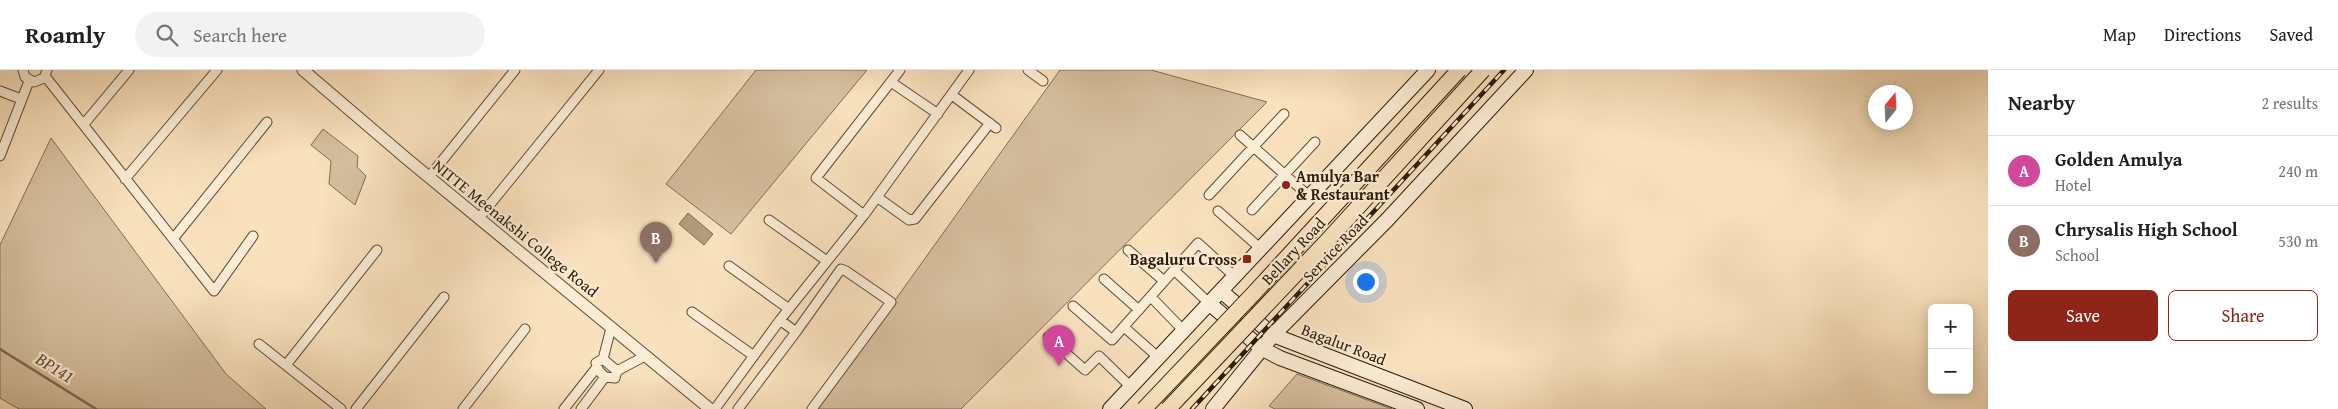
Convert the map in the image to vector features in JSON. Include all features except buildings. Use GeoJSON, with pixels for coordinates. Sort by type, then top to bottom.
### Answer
{"type":"FeatureCollection","features":[{"type":"Feature","properties":{"kind":"highway","name":"Bellary Road"},"geometry":{"type":"LineString","coordinates":[[1144,409],[1255,292],[1459,70]]}},
{"type":"Feature","properties":{"kind":"highway","name":"Bellary Road"},"geometry":{"type":"LineString","coordinates":[[1168,409],[1327,241],[1483,70]]}},
{"type":"Feature","properties":{"kind":"main road"},"geometry":{"type":"LineString","coordinates":[[1110,409],[1222,292],[1428,70]]}},
{"type":"Feature","properties":{"kind":"main road","name":"Service Road"},"geometry":{"type":"LineString","coordinates":[[1213,409],[1273,335],[1387,220],[1526,70]]}},
{"type":"Feature","properties":{"kind":"main road","name":"Bagalur Road"},"geometry":{"type":"LineString","coordinates":[[1222,292],[1273,335],[1464,409]]}},
{"type":"Feature","properties":{"kind":"main road"},"geometry":{"type":"LineString","coordinates":[[1210,304],[1262,348],[1280,358],[1417,409]]}},
{"type":"Feature","properties":{"kind":"street"},"geometry":{"type":"LineString","coordinates":[[23,70],[25,77],[29,81],[38,82],[46,73],[125,179],[214,291],[253,236]]}},
{"type":"Feature","properties":{"kind":"street"},"geometry":{"type":"LineString","coordinates":[[84,124],[129,70]]}},
{"type":"Feature","properties":{"kind":"street"},"geometry":{"type":"LineString","coordinates":[[125,179],[216,70]]}},
{"type":"Feature","properties":{"kind":"street","name":"NITTE Meenakshi College Road"},"geometry":{"type":"LineString","coordinates":[[303,70],[429,177],[710,409]]}},
{"type":"Feature","properties":{"kind":"street"},"geometry":{"type":"LineString","coordinates":[[429,177],[515,70]]}},
{"type":"Feature","properties":{"kind":"street"},"geometry":{"type":"LineString","coordinates":[[479,218],[599,70]]}},
{"type":"Feature","properties":{"kind":"street"},"geometry":{"type":"LineString","coordinates":[[864,215],[816,178],[900,70]]}},
{"type":"Feature","properties":{"kind":"street"},"geometry":{"type":"LineString","coordinates":[[715,409],[780,320],[864,215],[969,70]]}},
{"type":"Feature","properties":{"kind":"street"},"geometry":{"type":"LineString","coordinates":[[1028,70],[1044,81]]}},
{"type":"Feature","properties":{"kind":"street"},"geometry":{"type":"LineString","coordinates":[[0,156],[29,81]]}},
{"type":"Feature","properties":{"kind":"street"},"geometry":{"type":"LineString","coordinates":[[891,82],[938,114]]}},
{"type":"Feature","properties":{"kind":"street"},"geometry":{"type":"LineString","coordinates":[[0,91],[21,99]]}},
{"type":"Feature","properties":{"kind":"street"},"geometry":{"type":"LineString","coordinates":[[877,197],[909,220],[916,219],[993,126],[952,96]]}},
{"type":"Feature","properties":{"kind":"street"},"geometry":{"type":"LineString","coordinates":[[1209,195],[1284,114]]}},
{"type":"Feature","properties":{"kind":"street"},"geometry":{"type":"LineString","coordinates":[[173,239],[268,122]]}},
{"type":"Feature","properties":{"kind":"street"},"geometry":{"type":"LineString","coordinates":[[1240,135],[1310,197]]}},
{"type":"Feature","properties":{"kind":"street"},"geometry":{"type":"LineString","coordinates":[[1252,210],[1315,142]]}},
{"type":"Feature","properties":{"kind":"street"},"geometry":{"type":"LineString","coordinates":[[1218,211],[1262,249]]}},
{"type":"Feature","properties":{"kind":"street"},"geometry":{"type":"LineString","coordinates":[[769,220],[827,261]]}},
{"type":"Feature","properties":{"kind":"street"},"geometry":{"type":"LineString","coordinates":[[1073,306],[1112,340],[1198,243],[1235,277]]}},
{"type":"Feature","properties":{"kind":"street"},"geometry":{"type":"LineString","coordinates":[[286,365],[377,250]]}},
{"type":"Feature","properties":{"kind":"street"},"geometry":{"type":"LineString","coordinates":[[1128,250],[1164,282]]}},
{"type":"Feature","properties":{"kind":"street"},"geometry":{"type":"LineString","coordinates":[[729,266],[789,309]]}},
{"type":"Feature","properties":{"kind":"street"},"geometry":{"type":"LineString","coordinates":[[738,409],[841,269],[846,270],[891,302],[812,409]]}},
{"type":"Feature","properties":{"kind":"street"},"geometry":{"type":"LineString","coordinates":[[1174,270],[1210,304]]}},
{"type":"Feature","properties":{"kind":"street"},"geometry":{"type":"LineString","coordinates":[[1104,279],[1139,310]]}},
{"type":"Feature","properties":{"kind":"street"},"geometry":{"type":"LineString","coordinates":[[1151,297],[1184,331]]}},
{"type":"Feature","properties":{"kind":"street"},"geometry":{"type":"LineString","coordinates":[[356,409],[444,298]]}},
{"type":"Feature","properties":{"kind":"street"},"geometry":{"type":"LineString","coordinates":[[692,312],[754,356]]}},
{"type":"Feature","properties":{"kind":"street"},"geometry":{"type":"LineString","coordinates":[[780,320],[796,332]]}},
{"type":"Feature","properties":{"kind":"street"},"geometry":{"type":"LineString","coordinates":[[1124,327],[1159,358]]}},
{"type":"Feature","properties":{"kind":"street"},"geometry":{"type":"LineString","coordinates":[[564,409],[597,367],[596,363],[603,359],[611,328]]}},
{"type":"Feature","properties":{"kind":"street"},"geometry":{"type":"LineString","coordinates":[[463,409],[525,329]]}},
{"type":"Feature","properties":{"kind":"street"},"geometry":{"type":"LineString","coordinates":[[1048,338],[1085,370],[1099,356],[1131,387]]}},
{"type":"Feature","properties":{"kind":"street"},"geometry":{"type":"LineString","coordinates":[[260,344],[341,409]]}},
{"type":"Feature","properties":{"kind":"street"},"geometry":{"type":"LineString","coordinates":[[597,367],[605,377],[615,378],[617,371],[645,356]]}},
{"type":"Feature","properties":{"kind":"street"},"geometry":{"type":"LineString","coordinates":[[603,359],[617,371]]}},
{"type":"Feature","properties":{"kind":"street"},"geometry":{"type":"LineString","coordinates":[[581,409],[605,377]]}},
{"type":"Feature","properties":{"kind":"shaded area"},"geometry":{"type":"Polygon","coordinates":[[[756,70],[867,70],[731,234],[666,184],[756,70]]]}},
{"type":"Feature","properties":{"kind":"shaded area"},"geometry":{"type":"Polygon","coordinates":[[[1060,70],[1151,70],[1267,102],[961,409],[817,409],[1060,70]]]}},
{"type":"Feature","properties":{"kind":"shaded area"},"geometry":{"type":"Polygon","coordinates":[[[323,129],[358,156],[357,167],[366,176],[355,205],[329,184],[331,161],[311,145],[323,129]]]}},
{"type":"Feature","properties":{"kind":"shaded area"},"geometry":{"type":"Polygon","coordinates":[[[51,138],[226,374],[266,409],[19,409],[0,398],[0,245],[51,138]]]}},
{"type":"Feature","properties":{"kind":"shaded area"},"geometry":{"type":"Polygon","coordinates":[[[688,213],[713,234],[704,245],[679,224],[688,213]]]}},
{"type":"Feature","properties":{"kind":"shaded area"},"geometry":{"type":"Polygon","coordinates":[[[1297,374],[1392,409],[1275,409],[1269,406],[1297,374]]]}},
{"type":"Feature","properties":{"kind":"waterway","name":"BP141"},"geometry":{"type":"LineString","coordinates":[[0,349],[96,409]]}},
{"type":"Feature","properties":{"kind":"railway"},"geometry":{"type":"LineString","coordinates":[[1192,409],[1504,70]]}},
{"type":"Feature","properties":{"kind":"place","name":"Amulya Bar & Restaurant"},"geometry":{"type":"Point","coordinates":[1286,185]}},
{"type":"Feature","properties":{"kind":"place","name":"Bagaluru Cross"},"geometry":{"type":"Point","coordinates":[1247,259]}},
{"type":"Feature","properties":{"kind":"place","name":"Chrysalis High School"},"geometry":{"type":"Point","coordinates":[656,263]}},
{"type":"Feature","properties":{"kind":"place","name":"Golden Amulya"},"geometry":{"type":"Point","coordinates":[1059,366]}}]}
